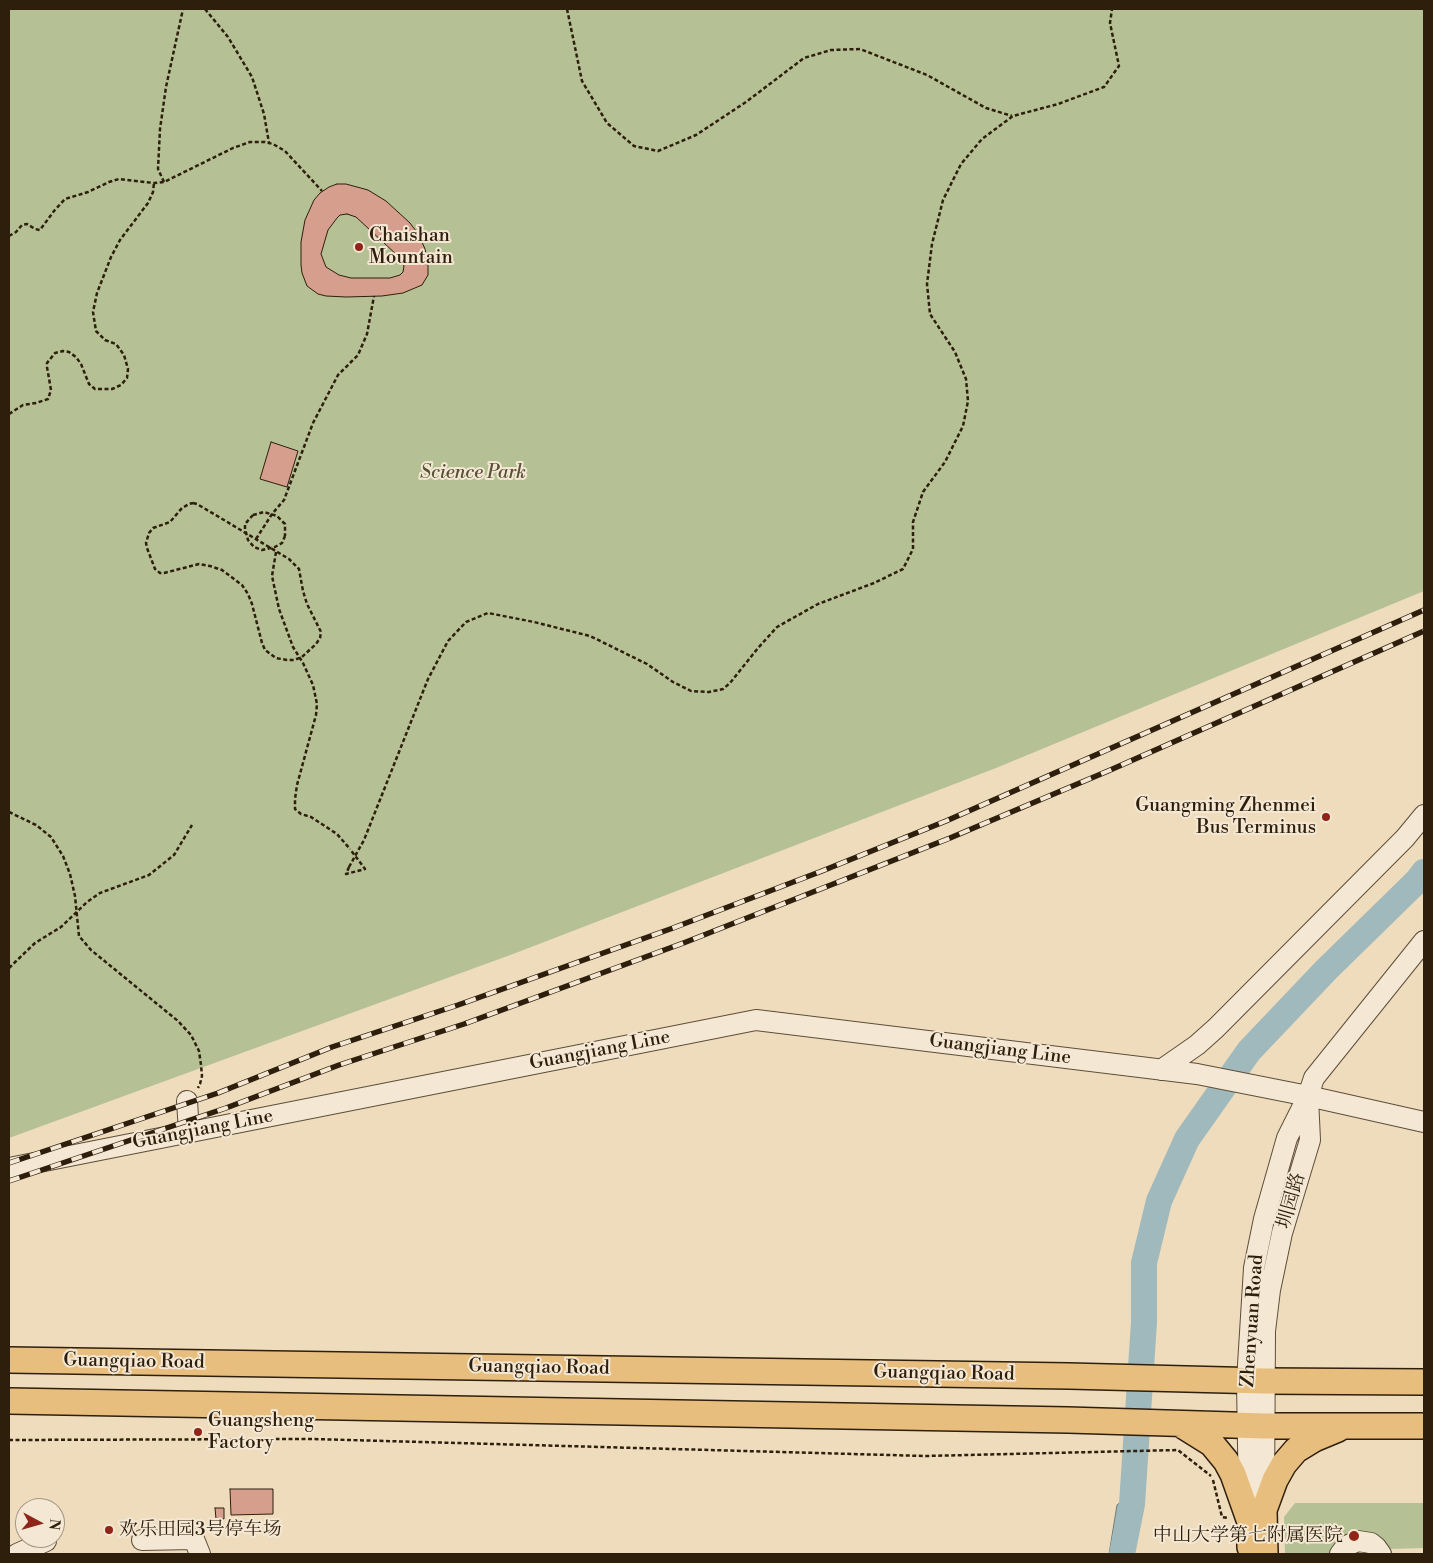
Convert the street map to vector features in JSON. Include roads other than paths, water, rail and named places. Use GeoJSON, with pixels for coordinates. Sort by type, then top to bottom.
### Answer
{"type":"FeatureCollection","features":[{"type":"Feature","properties":{"kind":"main road","name":"Guangqiao Road"},"geometry":{"type":"LineString","coordinates":[[9,1360],[1069,1376],[1256,1381]]}},
{"type":"Feature","properties":{"kind":"main road"},"geometry":{"type":"LineString","coordinates":[[1256,1381],[1424,1382]]}},
{"type":"Feature","properties":{"kind":"main road"},"geometry":{"type":"LineString","coordinates":[[15,1403],[1068,1420],[1256,1426],[1424,1426]]}},
{"type":"Feature","properties":{"kind":"main road"},"geometry":{"type":"LineString","coordinates":[[1180,1424],[1212,1444],[1226,1461],[1257,1516]]}},
{"type":"Feature","properties":{"kind":"main road"},"geometry":{"type":"LineString","coordinates":[[1257,1516],[1284,1464],[1296,1450],[1314,1439],[1345,1426]]}},
{"type":"Feature","properties":{"kind":"main road","name":"Zhenyuan Road"},"geometry":{"type":"LineString","coordinates":[[1250,1554],[1257,1516]]}},
{"type":"Feature","properties":{"kind":"main road","name":"Zhenyuan Road"},"geometry":{"type":"LineString","coordinates":[[1257,1516],[1265,1554]]}},
{"type":"Feature","properties":{"kind":"street"},"geometry":{"type":"LineString","coordinates":[[1161,1070],[1197,1045],[1216,1028],[1405,838],[1424,815]]}},
{"type":"Feature","properties":{"kind":"street"},"geometry":{"type":"LineString","coordinates":[[1424,941],[1314,1078],[1308,1096],[1424,1122]]}},
{"type":"Feature","properties":{"kind":"street","name":"Guangjiang Line"},"geometry":{"type":"LineString","coordinates":[[9,1168],[756,1020],[1197,1074],[1308,1096]]}},
{"type":"Feature","properties":{"kind":"street","name":"圳园路"},"geometry":{"type":"LineString","coordinates":[[1256,1381],[1270,1290],[1282,1233],[1310,1140],[1308,1096]]}},
{"type":"Feature","properties":{"kind":"street"},"geometry":{"type":"LineString","coordinates":[[187,1101],[189,1132]]}},
{"type":"Feature","properties":{"kind":"street","name":"Zhenyuan Road"},"geometry":{"type":"LineString","coordinates":[[1256,1381],[1257,1516]]}},
{"type":"Feature","properties":{"kind":"street"},"geometry":{"type":"LineString","coordinates":[[142,1540],[194,1539],[200,1554]]}},
{"type":"Feature","properties":{"kind":"street"},"geometry":{"type":"LineString","coordinates":[[1340,1554],[1346,1546],[1358,1541],[1371,1544],[1381,1554]]}},
{"type":"Feature","properties":{"kind":"street"},"geometry":{"type":"LineString","coordinates":[[17,1554],[30,1548]]}},
{"type":"Feature","properties":{"kind":"water"},"geometry":{"type":"Polygon","coordinates":[[[1126,1465],[1139,1466],[1138,1515],[1133,1554],[1109,1554],[1117,1505],[1125,1498],[1126,1465]]]}},
{"type":"Feature","properties":{"kind":"waterway"},"geometry":{"type":"LineString","coordinates":[[1122,1554],[1132,1504],[1144,1322],[1144,1263],[1159,1201],[1187,1139],[1249,1051],[1326,970],[1424,872]]}},
{"type":"Feature","properties":{"kind":"railway"},"geometry":{"type":"LineString","coordinates":[[9,1163],[218,1093],[332,1047],[458,1005],[673,928],[822,871],[946,821],[1424,610]]}},
{"type":"Feature","properties":{"kind":"railway"},"geometry":{"type":"LineString","coordinates":[[9,1181],[226,1108],[339,1065],[464,1024],[686,942],[950,838],[1108,771],[1424,631]]}},
{"type":"Feature","properties":{"kind":"place","name":"Chaishan Mountain"},"geometry":{"type":"Point","coordinates":[359,247]}},
{"type":"Feature","properties":{"kind":"place","name":"Guangming Zhenmei Bus Terminus"},"geometry":{"type":"Point","coordinates":[1326,817]}},
{"type":"Feature","properties":{"kind":"place","name":"Guangsheng Factory"},"geometry":{"type":"Point","coordinates":[198,1432]}},
{"type":"Feature","properties":{"kind":"place","name":"欢乐田园3号停车场"},"geometry":{"type":"Point","coordinates":[109,1530]}},
{"type":"Feature","properties":{"kind":"place","name":"中山大学第七附属医院"},"geometry":{"type":"Point","coordinates":[1354,1536]}},
{"type":"Feature","properties":{"kind":"park label","name":"Science Park"},"geometry":{"type":"Point","coordinates":[473,473]}}]}
